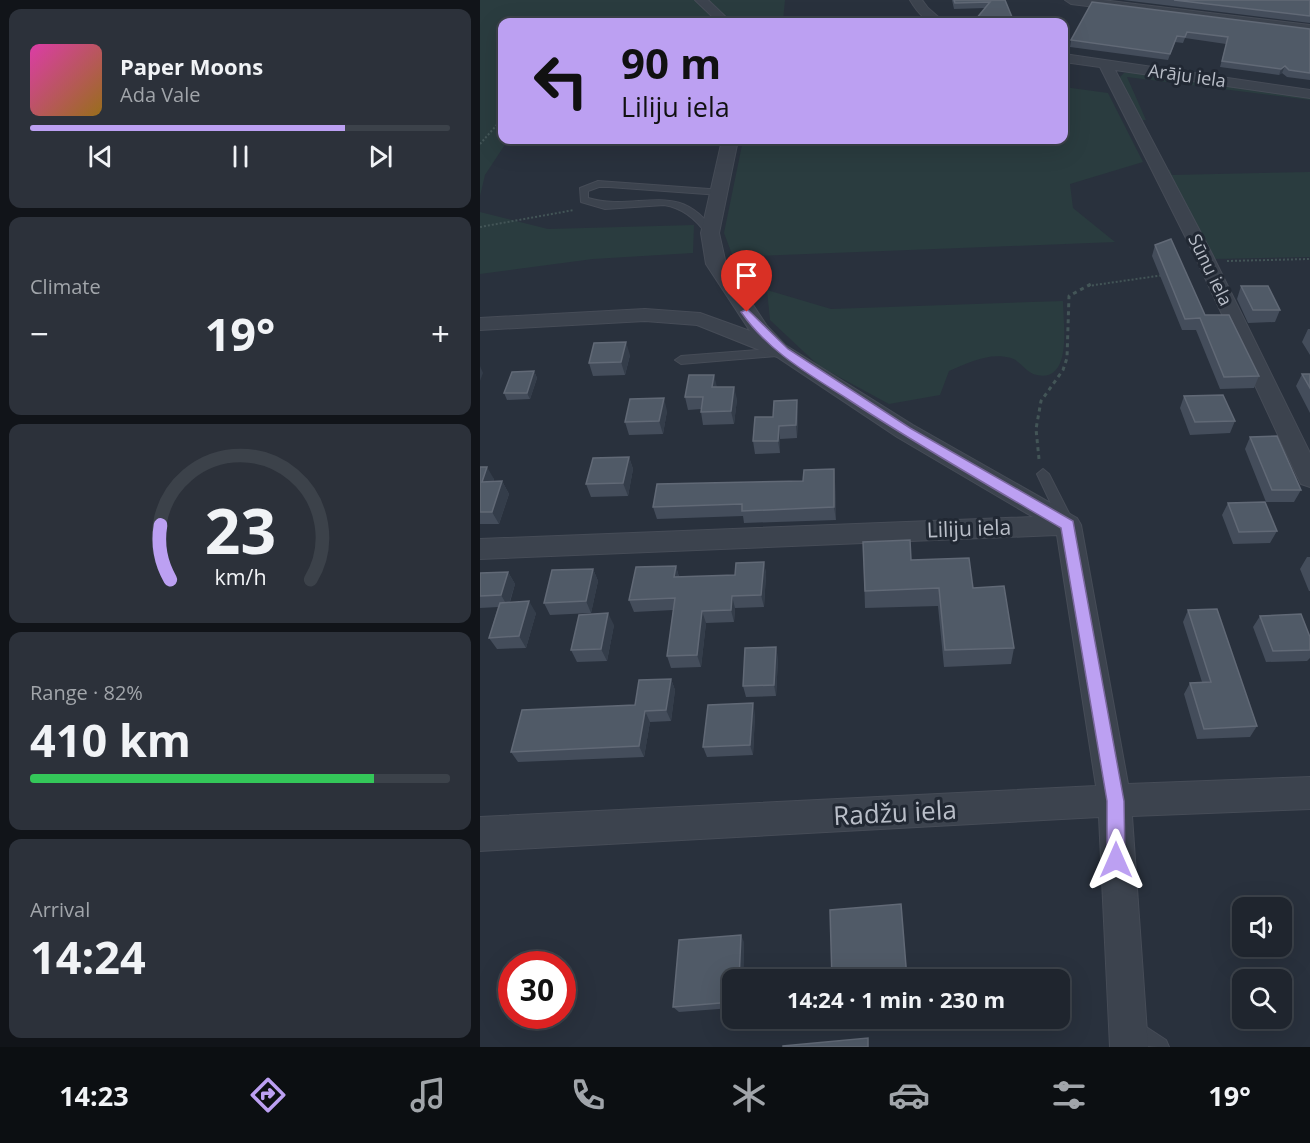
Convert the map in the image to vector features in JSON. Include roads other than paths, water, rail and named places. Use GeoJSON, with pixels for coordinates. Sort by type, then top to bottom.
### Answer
{"type":"FeatureCollection","features":[{"type":"Feature","properties":{"kind":"street"},"geometry":{"type":"LineString","coordinates":[[702,0],[721,18]]}},
{"type":"Feature","properties":{"kind":"street"},"geometry":{"type":"LineString","coordinates":[[916,0],[923,11],[933,18]]}},
{"type":"Feature","properties":{"kind":"street"},"geometry":{"type":"LineString","coordinates":[[1071,0],[1310,29]]}},
{"type":"Feature","properties":{"kind":"street"},"geometry":{"type":"LineString","coordinates":[[1181,0],[1191,14]]}},
{"type":"Feature","properties":{"kind":"street","name":"Arāju iela"},"geometry":{"type":"LineString","coordinates":[[1068,59],[1310,94]]}},
{"type":"Feature","properties":{"kind":"street","name":"Sūnu iela"},"geometry":{"type":"LineString","coordinates":[[1105,64],[1210,267],[1310,478]]}},
{"type":"Feature","properties":{"kind":"street"},"geometry":{"type":"LineString","coordinates":[[729,144],[710,233],[716,264],[760,331],[784,352]]}},
{"type":"Feature","properties":{"kind":"street","name":"Liliju iela"},"geometry":{"type":"LineString","coordinates":[[480,324],[673,315],[700,319],[784,352],[905,431],[1068,525]]}},
{"type":"Feature","properties":{"kind":"street"},"geometry":{"type":"LineString","coordinates":[[1068,525],[1115,801],[1116,860],[1128,1035]]}},
{"type":"Feature","properties":{"kind":"street","name":"Liliju iela"},"geometry":{"type":"LineString","coordinates":[[480,549],[1068,525]]}},
{"type":"Feature","properties":{"kind":"street","name":"Radžu iela"},"geometry":{"type":"LineString","coordinates":[[480,834],[1310,793]]}},
{"type":"Feature","properties":{"kind":"lane"},"geometry":{"type":"LineString","coordinates":[[710,233],[701,219],[675,204],[664,202],[605,206],[584,200],[583,190],[598,184],[609,184],[720,192]]}},
{"type":"Feature","properties":{"kind":"lane"},"geometry":{"type":"LineString","coordinates":[[681,360],[784,352]]}},
{"type":"Feature","properties":{"kind":"lane"},"geometry":{"type":"LineString","coordinates":[[1043,474],[1068,525]]}},
{"type":"Feature","properties":{"kind":"lane"},"geometry":{"type":"LineString","coordinates":[[1128,1035],[1159,1047]]}}]}
